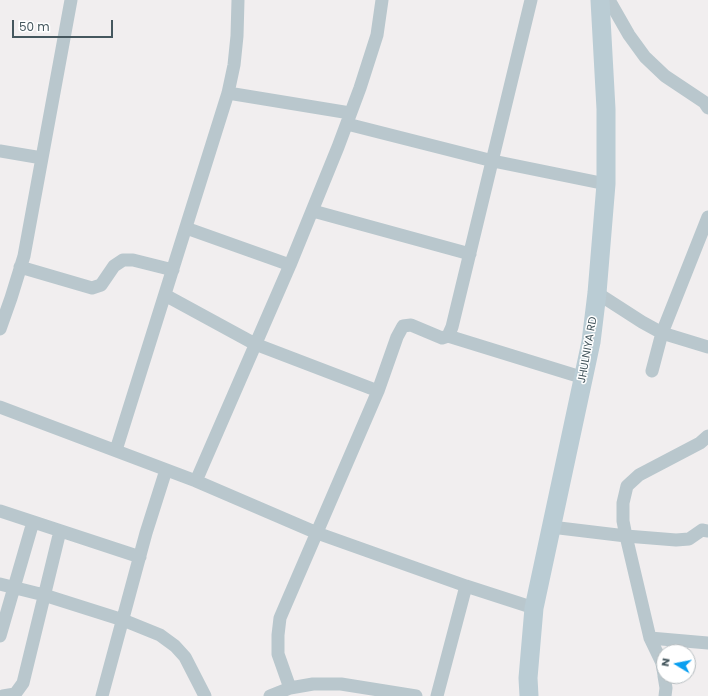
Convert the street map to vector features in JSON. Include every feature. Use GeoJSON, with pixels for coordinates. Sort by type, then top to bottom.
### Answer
{"type":"FeatureCollection","features":[{"type":"Feature","properties":{"kind":"street"},"geometry":{"type":"LineString","coordinates":[[0,329],[24,256],[71,0]]}},
{"type":"Feature","properties":{"kind":"street"},"geometry":{"type":"LineString","coordinates":[[116,450],[228,93],[234,65],[237,36],[238,0]]}},
{"type":"Feature","properties":{"kind":"street"},"geometry":{"type":"LineString","coordinates":[[196,480],[290,265],[360,88],[377,35],[382,0]]}},
{"type":"Feature","properties":{"kind":"street"},"geometry":{"type":"LineString","coordinates":[[448,336],[493,161],[531,0]]}},
{"type":"Feature","properties":{"kind":"street","name":"JHULNIYA RD"},"geometry":{"type":"LineString","coordinates":[[529,696],[528,678],[534,608],[584,378],[591,342],[597,293],[606,184],[606,109],[600,0]]}},
{"type":"Feature","properties":{"kind":"street"},"geometry":{"type":"LineString","coordinates":[[609,0],[629,35],[645,57],[666,76],[707,103]]}},
{"type":"Feature","properties":{"kind":"street"},"geometry":{"type":"LineString","coordinates":[[228,93],[348,118],[493,161],[606,184]]}},
{"type":"Feature","properties":{"kind":"street"},"geometry":{"type":"LineString","coordinates":[[0,151],[42,158]]}},
{"type":"Feature","properties":{"kind":"street"},"geometry":{"type":"LineString","coordinates":[[312,211],[470,254]]}},
{"type":"Feature","properties":{"kind":"street"},"geometry":{"type":"LineString","coordinates":[[652,370],[662,333],[708,217]]}},
{"type":"Feature","properties":{"kind":"street"},"geometry":{"type":"LineString","coordinates":[[186,228],[290,265]]}},
{"type":"Feature","properties":{"kind":"street"},"geometry":{"type":"LineString","coordinates":[[20,267],[92,288],[101,285],[114,266],[123,260],[133,260],[173,270]]}},
{"type":"Feature","properties":{"kind":"street"},"geometry":{"type":"LineString","coordinates":[[597,293],[662,333],[708,347]]}},
{"type":"Feature","properties":{"kind":"street"},"geometry":{"type":"LineString","coordinates":[[165,295],[256,344],[378,391]]}},
{"type":"Feature","properties":{"kind":"street"},"geometry":{"type":"LineString","coordinates":[[290,688],[278,654],[280,618],[378,391],[397,337],[403,326],[411,325],[442,338],[448,336],[584,378]]}},
{"type":"Feature","properties":{"kind":"street"},"geometry":{"type":"LineString","coordinates":[[0,406],[166,470],[196,480],[317,533],[466,586],[534,608]]}},
{"type":"Feature","properties":{"kind":"street"},"geometry":{"type":"LineString","coordinates":[[656,650],[650,638],[623,521],[623,503],[627,486],[639,475],[700,443],[708,436]]}},
{"type":"Feature","properties":{"kind":"street"},"geometry":{"type":"LineString","coordinates":[[102,696],[166,470]]}},
{"type":"Feature","properties":{"kind":"street"},"geometry":{"type":"LineString","coordinates":[[0,511],[140,558]]}},
{"type":"Feature","properties":{"kind":"street"},"geometry":{"type":"LineString","coordinates":[[0,636],[33,522]]}},
{"type":"Feature","properties":{"kind":"street"},"geometry":{"type":"LineString","coordinates":[[551,527],[676,540],[689,539],[702,530],[708,531]]}},
{"type":"Feature","properties":{"kind":"street"},"geometry":{"type":"LineString","coordinates":[[8,696],[23,683],[60,531]]}},
{"type":"Feature","properties":{"kind":"street"},"geometry":{"type":"LineString","coordinates":[[0,584],[14,589],[44,595],[123,620],[160,635],[175,646],[185,657],[205,696]]}},
{"type":"Feature","properties":{"kind":"street"},"geometry":{"type":"LineString","coordinates":[[437,696],[466,586]]}},
{"type":"Feature","properties":{"kind":"street"},"geometry":{"type":"LineString","coordinates":[[650,638],[708,643]]}},
{"type":"Feature","properties":{"kind":"street"},"geometry":{"type":"LineString","coordinates":[[270,696],[290,688],[313,684],[341,684],[411,695]]}},
{"type":"Feature","properties":{"kind":"street"},"geometry":{"type":"LineString","coordinates":[[334,696],[341,684]]}},
{"type":"Feature","properties":{"kind":"street"},"geometry":{"type":"LineString","coordinates":[[665,684],[665,696]]}}]}
